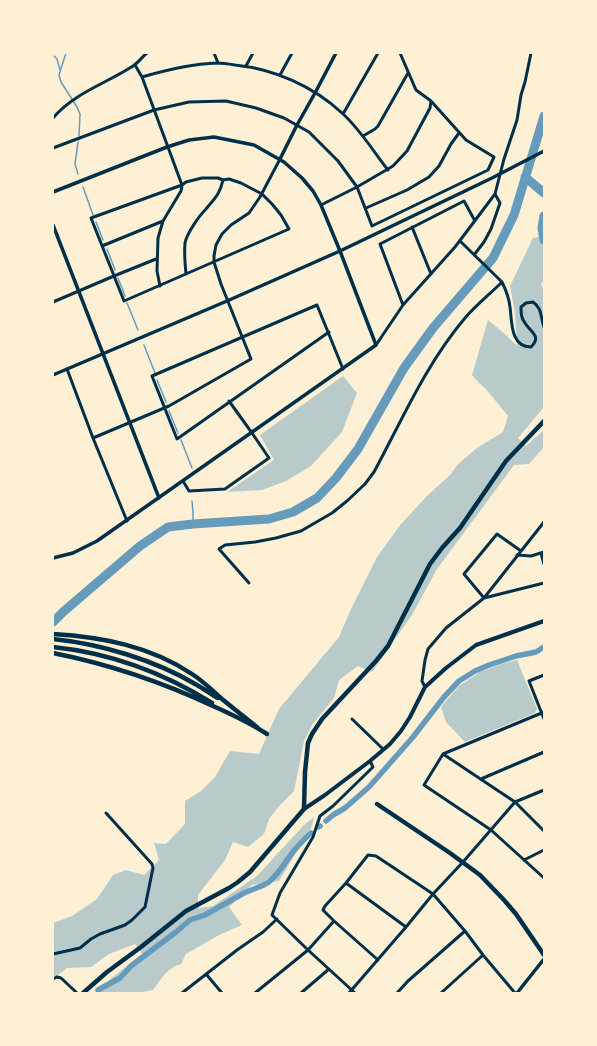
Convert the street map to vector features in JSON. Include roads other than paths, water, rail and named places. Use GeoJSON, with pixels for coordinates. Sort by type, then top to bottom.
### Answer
{"type":"FeatureCollection","features":[{"type":"Feature","properties":{"kind":"main road"},"geometry":{"type":"LineString","coordinates":[[304,809],[305,772],[308,743],[312,734],[322,719],[388,646],[430,564],[460,528],[506,461],[544,421]]}},
{"type":"Feature","properties":{"kind":"main road"},"geometry":{"type":"LineString","coordinates":[[83,993],[107,972],[186,911],[228,888],[250,872],[304,809],[370,761],[390,744],[410,717],[425,687],[446,668],[476,645],[544,621]]}},
{"type":"Feature","properties":{"kind":"main road"},"geometry":{"type":"LineString","coordinates":[[53,634],[93,637],[127,644],[163,658],[200,680],[267,734]]}},
{"type":"Feature","properties":{"kind":"main road"},"geometry":{"type":"LineString","coordinates":[[53,639],[92,645],[147,661],[167,669],[197,684],[246,717]]}},
{"type":"Feature","properties":{"kind":"main road"},"geometry":{"type":"LineString","coordinates":[[56,647],[98,654],[158,674],[193,691],[242,722]]}},
{"type":"Feature","properties":{"kind":"main road"},"geometry":{"type":"LineString","coordinates":[[53,653],[115,668],[156,682],[190,696],[258,728]]}},
{"type":"Feature","properties":{"kind":"main road"},"geometry":{"type":"LineString","coordinates":[[377,804],[480,875],[524,924],[544,955]]}},
{"type":"Feature","properties":{"kind":"street"},"geometry":{"type":"LineString","coordinates":[[53,118],[75,99],[135,65],[147,53]]}},
{"type":"Feature","properties":{"kind":"street"},"geometry":{"type":"LineString","coordinates":[[214,53],[218,63]]}},
{"type":"Feature","properties":{"kind":"street"},"geometry":{"type":"LineString","coordinates":[[246,66],[252,53]]}},
{"type":"Feature","properties":{"kind":"street"},"geometry":{"type":"LineString","coordinates":[[280,75],[292,53]]}},
{"type":"Feature","properties":{"kind":"street"},"geometry":{"type":"LineString","coordinates":[[93,438],[165,408],[251,359],[227,301],[214,262],[216,245],[222,234],[231,225],[249,213],[262,194],[336,53]]}},
{"type":"Feature","properties":{"kind":"street"},"geometry":{"type":"LineString","coordinates":[[343,114],[378,53]]}},
{"type":"Feature","properties":{"kind":"street"},"geometry":{"type":"LineString","coordinates":[[53,148],[154,110],[188,102],[226,101],[263,110],[284,118],[309,132],[338,161],[357,187],[372,226],[488,170],[494,157],[466,140],[431,101],[416,90],[400,53]]}},
{"type":"Feature","properties":{"kind":"street"},"geometry":{"type":"LineString","coordinates":[[53,558],[74,553],[97,541],[376,345],[403,305],[460,241],[495,194],[504,159],[517,120],[531,53]]}},
{"type":"Feature","properties":{"kind":"street"},"geometry":{"type":"LineString","coordinates":[[142,77],[171,69],[218,63],[246,66],[280,75],[315,93],[343,114],[363,136],[388,170]]}},
{"type":"Feature","properties":{"kind":"street"},"geometry":{"type":"LineString","coordinates":[[135,65],[142,77],[167,148],[182,185],[181,191],[163,221],[158,238],[156,271],[160,286]]}},
{"type":"Feature","properties":{"kind":"street"},"geometry":{"type":"LineString","coordinates":[[363,136],[378,126],[408,73]]}},
{"type":"Feature","properties":{"kind":"street"},"geometry":{"type":"LineString","coordinates":[[321,205],[357,187],[393,166],[407,151],[430,108],[431,101]]}},
{"type":"Feature","properties":{"kind":"street"},"geometry":{"type":"LineString","coordinates":[[366,208],[407,190],[429,177],[439,166],[459,133]]}},
{"type":"Feature","properties":{"kind":"street"},"geometry":{"type":"LineString","coordinates":[[53,192],[188,140],[214,137],[254,145],[280,159],[302,178],[313,191],[321,205],[340,251],[376,345]]}},
{"type":"Feature","properties":{"kind":"street"},"geometry":{"type":"LineString","coordinates":[[53,375],[340,251],[492,178],[544,151]]}},
{"type":"Feature","properties":{"kind":"street"},"geometry":{"type":"LineString","coordinates":[[202,178],[218,178],[223,180],[229,179],[241,183],[262,194],[282,215],[290,229],[124,301],[91,218],[182,185],[186,182],[202,178]]}},
{"type":"Feature","properties":{"kind":"street"},"geometry":{"type":"LineString","coordinates":[[186,274],[184,259],[186,241],[194,223],[221,189],[223,180]]}},
{"type":"Feature","properties":{"kind":"street"},"geometry":{"type":"LineString","coordinates":[[475,256],[491,230],[500,203],[495,194]]}},
{"type":"Feature","properties":{"kind":"street"},"geometry":{"type":"LineString","coordinates":[[403,305],[380,244],[464,201],[475,221]]}},
{"type":"Feature","properties":{"kind":"street"},"geometry":{"type":"LineString","coordinates":[[102,246],[163,221]]}},
{"type":"Feature","properties":{"kind":"street"},"geometry":{"type":"LineString","coordinates":[[53,225],[159,498]]}},
{"type":"Feature","properties":{"kind":"street"},"geometry":{"type":"LineString","coordinates":[[412,227],[431,274]]}},
{"type":"Feature","properties":{"kind":"street"},"geometry":{"type":"LineString","coordinates":[[460,241],[502,282],[506,290],[510,306],[514,336],[519,343],[526,347],[531,347],[536,340],[534,333],[528,328],[522,318],[521,307],[526,303],[533,302],[540,309],[544,327]]}},
{"type":"Feature","properties":{"kind":"street"},"geometry":{"type":"LineString","coordinates":[[53,302],[156,259]]}},
{"type":"Feature","properties":{"kind":"street"},"geometry":{"type":"LineString","coordinates":[[249,583],[219,550],[225,545],[255,542],[301,531],[332,513],[347,502],[365,484],[374,472],[427,371],[445,344],[465,317],[502,282]]}},
{"type":"Feature","properties":{"kind":"street"},"geometry":{"type":"LineString","coordinates":[[329,332],[177,439],[152,376],[317,305],[329,332],[343,369]]}},
{"type":"Feature","properties":{"kind":"street"},"geometry":{"type":"LineString","coordinates":[[67,369],[127,521]]}},
{"type":"Feature","properties":{"kind":"street"},"geometry":{"type":"LineString","coordinates":[[183,481],[189,491],[225,490],[269,458],[230,401]]}},
{"type":"Feature","properties":{"kind":"street"},"geometry":{"type":"LineString","coordinates":[[425,687],[422,681],[428,649],[446,628],[484,598],[544,522]]}},
{"type":"Feature","properties":{"kind":"street"},"geometry":{"type":"LineString","coordinates":[[484,598],[464,574],[497,534],[521,550]]}},
{"type":"Feature","properties":{"kind":"street"},"geometry":{"type":"LineString","coordinates":[[517,555],[531,556],[543,552],[544,564]]}},
{"type":"Feature","properties":{"kind":"street"},"geometry":{"type":"LineString","coordinates":[[484,598],[544,583]]}},
{"type":"Feature","properties":{"kind":"street"},"geometry":{"type":"LineString","coordinates":[[544,675],[529,681],[543,713],[544,719]]}},
{"type":"Feature","properties":{"kind":"street"},"geometry":{"type":"LineString","coordinates":[[543,713],[443,754],[424,785],[491,830],[544,878]]}},
{"type":"Feature","properties":{"kind":"street"},"geometry":{"type":"LineString","coordinates":[[352,719],[383,749]]}},
{"type":"Feature","properties":{"kind":"street"},"geometry":{"type":"LineString","coordinates":[[481,779],[544,752]]}},
{"type":"Feature","properties":{"kind":"street"},"geometry":{"type":"LineString","coordinates":[[443,754],[515,802],[544,831]]}},
{"type":"Feature","properties":{"kind":"street"},"geometry":{"type":"LineString","coordinates":[[370,761],[373,767],[333,806],[320,816],[313,837],[280,893],[272,915],[352,992],[433,894],[515,802],[544,790]]}},
{"type":"Feature","properties":{"kind":"street"},"geometry":{"type":"LineString","coordinates":[[53,954],[80,948],[100,934],[132,920],[145,907],[153,868],[152,864],[106,813]]}},
{"type":"Feature","properties":{"kind":"street"},"geometry":{"type":"LineString","coordinates":[[524,860],[544,850]]}},
{"type":"Feature","properties":{"kind":"street"},"geometry":{"type":"LineString","coordinates":[[378,960],[323,910],[368,854],[376,856],[433,894],[516,993],[544,958]]}},
{"type":"Feature","properties":{"kind":"street"},"geometry":{"type":"LineString","coordinates":[[346,883],[406,928]]}},
{"type":"Feature","properties":{"kind":"street"},"geometry":{"type":"LineString","coordinates":[[182,993],[237,950],[263,932],[277,919]]}},
{"type":"Feature","properties":{"kind":"street"},"geometry":{"type":"LineString","coordinates":[[255,993],[308,950],[334,921]]}},
{"type":"Feature","properties":{"kind":"street"},"geometry":{"type":"LineString","coordinates":[[397,993],[408,981],[465,931]]}},
{"type":"Feature","properties":{"kind":"street"},"geometry":{"type":"LineString","coordinates":[[441,993],[483,955]]}},
{"type":"Feature","properties":{"kind":"street"},"geometry":{"type":"LineString","coordinates":[[301,993],[329,969]]}},
{"type":"Feature","properties":{"kind":"street"},"geometry":{"type":"LineString","coordinates":[[206,974],[222,993]]}},
{"type":"Feature","properties":{"kind":"street"},"geometry":{"type":"LineString","coordinates":[[53,979],[57,976],[61,978],[77,993]]}},
{"type":"Feature","properties":{"kind":"waterway"},"geometry":{"type":"LineString","coordinates":[[66,53],[59,75],[61,82],[80,114],[79,136]]}},
{"type":"Feature","properties":{"kind":"waterway"},"geometry":{"type":"LineString","coordinates":[[53,55],[57,59],[60,70]]}},
{"type":"Feature","properties":{"kind":"waterway"},"geometry":{"type":"LineString","coordinates":[[53,622],[140,546],[168,527],[269,519],[293,512],[317,498],[336,478],[358,449],[404,368],[433,328],[493,258],[514,215],[544,116]]}},
{"type":"Feature","properties":{"kind":"waterway"},"geometry":{"type":"LineString","coordinates":[[78,142],[75,164],[78,174]]}},
{"type":"Feature","properties":{"kind":"waterway"},"geometry":{"type":"LineString","coordinates":[[525,177],[544,193]]}},
{"type":"Feature","properties":{"kind":"waterway"},"geometry":{"type":"LineString","coordinates":[[83,187],[93,215]]}},
{"type":"Feature","properties":{"kind":"waterway"},"geometry":{"type":"LineString","coordinates":[[544,216],[542,228],[544,240]]}},
{"type":"Feature","properties":{"kind":"waterway"},"geometry":{"type":"LineString","coordinates":[[96,222],[103,240]]}},
{"type":"Feature","properties":{"kind":"waterway"},"geometry":{"type":"LineString","coordinates":[[107,249],[115,270]]}},
{"type":"Feature","properties":{"kind":"waterway"},"geometry":{"type":"LineString","coordinates":[[118,278],[125,296]]}},
{"type":"Feature","properties":{"kind":"waterway"},"geometry":{"type":"LineString","coordinates":[[127,303],[138,330]]}},
{"type":"Feature","properties":{"kind":"waterway"},"geometry":{"type":"LineString","coordinates":[[144,345],[155,373]]}},
{"type":"Feature","properties":{"kind":"waterway"},"geometry":{"type":"LineString","coordinates":[[157,380],[166,402]]}},
{"type":"Feature","properties":{"kind":"waterway"},"geometry":{"type":"LineString","coordinates":[[169,411],[178,433]]}},
{"type":"Feature","properties":{"kind":"waterway"},"geometry":{"type":"LineString","coordinates":[[181,440],[192,468]]}},
{"type":"Feature","properties":{"kind":"waterway"},"geometry":{"type":"LineString","coordinates":[[192,501],[193,524]]}},
{"type":"Feature","properties":{"kind":"waterway"},"geometry":{"type":"LineString","coordinates":[[326,821],[345,808],[369,787],[459,681],[475,671],[489,665],[516,656],[536,652],[544,647]]}},
{"type":"Feature","properties":{"kind":"waterway"},"geometry":{"type":"LineString","coordinates":[[270,881],[303,840],[311,833]]}},
{"type":"Feature","properties":{"kind":"waterway"},"geometry":{"type":"LineString","coordinates":[[98,990],[120,978],[131,966],[190,920],[205,915],[244,893],[269,882]]}}]}
